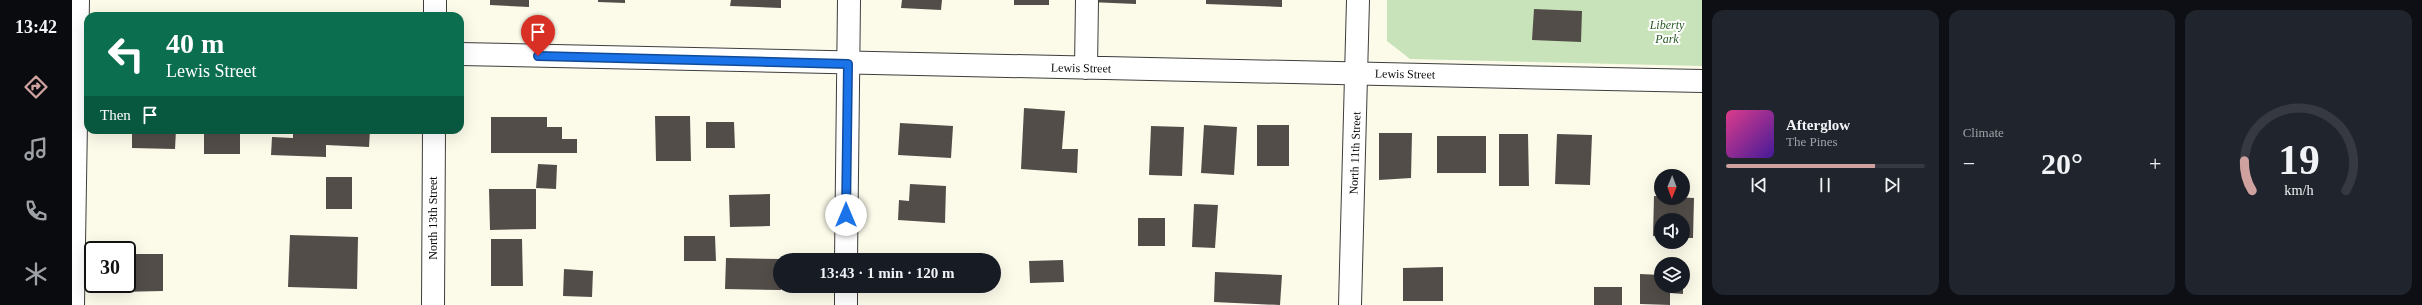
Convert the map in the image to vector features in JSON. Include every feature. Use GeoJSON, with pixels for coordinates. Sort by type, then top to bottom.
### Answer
{"type":"FeatureCollection","features":[{"type":"Feature","properties":{"kind":"street"},"geometry":{"type":"LineString","coordinates":[[73,305],[73,198],[83,46],[78,0]]}},
{"type":"Feature","properties":{"kind":"street"},"geometry":{"type":"LineString","coordinates":[[435,0],[435,12]]}},
{"type":"Feature","properties":{"kind":"street"},"geometry":{"type":"LineString","coordinates":[[846,253],[849,0]]}},
{"type":"Feature","properties":{"kind":"street"},"geometry":{"type":"LineString","coordinates":[[1086,68],[1087,0]]}},
{"type":"Feature","properties":{"kind":"street","name":"North 11th Street"},"geometry":{"type":"LineString","coordinates":[[1350,305],[1358,0]]}},
{"type":"Feature","properties":{"kind":"street","name":"Lewis Street"},"geometry":{"type":"LineString","coordinates":[[464,54],[848,64],[1702,81]]}},
{"type":"Feature","properties":{"kind":"street","name":"North 13th Street"},"geometry":{"type":"LineString","coordinates":[[433,305],[434,134]]}},
{"type":"Feature","properties":{"kind":"street"},"geometry":{"type":"LineString","coordinates":[[846,293],[846,305]]}},
{"type":"Feature","properties":{"kind":"green space","name":"Liberty Park"},"geometry":{"type":"Polygon","coordinates":[[[1387,0],[1702,0],[1702,66],[1410,59],[1387,41],[1387,0]]]}},
{"type":"Feature","properties":{"kind":"building"},"geometry":{"type":"Polygon","coordinates":[[[490,0],[529,0],[529,7],[490,5],[490,0]]]}},
{"type":"Feature","properties":{"kind":"building"},"geometry":{"type":"Polygon","coordinates":[[[598,0],[625,0],[625,3],[598,2],[598,0]]]}},
{"type":"Feature","properties":{"kind":"building"},"geometry":{"type":"Polygon","coordinates":[[[731,0],[781,0],[781,8],[730,6],[731,0]]]}},
{"type":"Feature","properties":{"kind":"building"},"geometry":{"type":"Polygon","coordinates":[[[902,0],[942,0],[941,10],[901,8],[902,0]]]}},
{"type":"Feature","properties":{"kind":"building"},"geometry":{"type":"Polygon","coordinates":[[[1014,0],[1049,0],[1049,5],[1014,5],[1014,0]]]}},
{"type":"Feature","properties":{"kind":"building"},"geometry":{"type":"Polygon","coordinates":[[[1089,0],[1136,0],[1136,4],[1089,2],[1089,0]]]}},
{"type":"Feature","properties":{"kind":"building"},"geometry":{"type":"Polygon","coordinates":[[[1206,0],[1282,0],[1282,7],[1206,4],[1206,0]]]}},
{"type":"Feature","properties":{"kind":"building"},"geometry":{"type":"Polygon","coordinates":[[[1534,9],[1582,11],[1581,42],[1532,40],[1534,9]]]}},
{"type":"Feature","properties":{"kind":"building"},"geometry":{"type":"Polygon","coordinates":[[[1024,108],[1065,111],[1062,149],[1078,149],[1077,173],[1021,169],[1024,108]]]}},
{"type":"Feature","properties":{"kind":"building"},"geometry":{"type":"Polygon","coordinates":[[[655,116],[690,116],[691,161],[656,161],[655,116]]]}},
{"type":"Feature","properties":{"kind":"building"},"geometry":{"type":"Polygon","coordinates":[[[491,117],[547,117],[547,127],[562,127],[562,139],[577,139],[577,153],[491,153],[491,117]]]}},
{"type":"Feature","properties":{"kind":"building"},"geometry":{"type":"Polygon","coordinates":[[[706,122],[734,122],[735,148],[706,148],[706,122]]]}},
{"type":"Feature","properties":{"kind":"building"},"geometry":{"type":"Polygon","coordinates":[[[900,123],[953,126],[951,158],[898,155],[900,123]]]}},
{"type":"Feature","properties":{"kind":"building"},"geometry":{"type":"Polygon","coordinates":[[[1204,125],[1237,127],[1234,175],[1201,173],[1204,125]]]}},
{"type":"Feature","properties":{"kind":"building"},"geometry":{"type":"Polygon","coordinates":[[[1257,125],[1289,125],[1289,166],[1257,166],[1257,125]]]}},
{"type":"Feature","properties":{"kind":"building"},"geometry":{"type":"Polygon","coordinates":[[[1151,126],[1184,127],[1182,176],[1149,175],[1151,126]]]}},
{"type":"Feature","properties":{"kind":"building"},"geometry":{"type":"Polygon","coordinates":[[[1379,133],[1412,133],[1411,178],[1379,180],[1379,133]]]}},
{"type":"Feature","properties":{"kind":"building"},"geometry":{"type":"Polygon","coordinates":[[[132,134],[176,134],[175,149],[132,148],[132,134]]]}},
{"type":"Feature","properties":{"kind":"building"},"geometry":{"type":"Polygon","coordinates":[[[204,134],[240,134],[240,154],[204,154],[204,134]]]}},
{"type":"Feature","properties":{"kind":"building"},"geometry":{"type":"Polygon","coordinates":[[[293,134],[370,134],[369,147],[326,145],[326,157],[271,155],[272,137],[293,138],[293,134]]]}},
{"type":"Feature","properties":{"kind":"building"},"geometry":{"type":"Polygon","coordinates":[[[1499,134],[1528,134],[1529,186],[1499,186],[1499,134]]]}},
{"type":"Feature","properties":{"kind":"building"},"geometry":{"type":"Polygon","coordinates":[[[1557,134],[1592,135],[1590,185],[1555,184],[1557,134]]]}},
{"type":"Feature","properties":{"kind":"building"},"geometry":{"type":"Polygon","coordinates":[[[1437,136],[1486,136],[1486,173],[1437,173],[1437,136]]]}},
{"type":"Feature","properties":{"kind":"building"},"geometry":{"type":"Polygon","coordinates":[[[538,164],[557,165],[556,189],[536,188],[538,164]]]}},
{"type":"Feature","properties":{"kind":"building"},"geometry":{"type":"Polygon","coordinates":[[[326,177],[352,177],[352,209],[326,209],[326,177]]]}},
{"type":"Feature","properties":{"kind":"building"},"geometry":{"type":"Polygon","coordinates":[[[910,184],[946,186],[945,223],[898,220],[899,200],[909,201],[910,184]]]}},
{"type":"Feature","properties":{"kind":"building"},"geometry":{"type":"Polygon","coordinates":[[[489,189],[536,189],[536,229],[490,230],[489,189]]]}},
{"type":"Feature","properties":{"kind":"building"},"geometry":{"type":"Polygon","coordinates":[[[770,194],[770,226],[730,227],[729,195],[770,194]]]}},
{"type":"Feature","properties":{"kind":"building"},"geometry":{"type":"Polygon","coordinates":[[[1654,196],[1654,205],[1690,205],[1690,198],[1694,198],[1693,238],[1690,238],[1690,213],[1654,213],[1653,236],[1654,196]]]}},
{"type":"Feature","properties":{"kind":"building"},"geometry":{"type":"Polygon","coordinates":[[[1194,204],[1218,205],[1215,248],[1192,247],[1194,204]]]}},
{"type":"Feature","properties":{"kind":"building"},"geometry":{"type":"Polygon","coordinates":[[[1138,218],[1165,218],[1165,246],[1138,246],[1138,218]]]}},
{"type":"Feature","properties":{"kind":"building"},"geometry":{"type":"Polygon","coordinates":[[[290,235],[358,237],[357,289],[288,287],[290,235]]]}},
{"type":"Feature","properties":{"kind":"building"},"geometry":{"type":"Polygon","coordinates":[[[684,236],[715,236],[716,261],[684,261],[684,236]]]}},
{"type":"Feature","properties":{"kind":"building"},"geometry":{"type":"Polygon","coordinates":[[[491,239],[522,239],[523,286],[491,286],[491,239]]]}},
{"type":"Feature","properties":{"kind":"building"},"geometry":{"type":"Polygon","coordinates":[[[136,254],[163,254],[163,291],[136,292],[136,254]]]}},
{"type":"Feature","properties":{"kind":"building"},"geometry":{"type":"Polygon","coordinates":[[[726,258],[773,259],[773,290],[725,289],[726,258]]]}},
{"type":"Feature","properties":{"kind":"building"},"geometry":{"type":"Polygon","coordinates":[[[1063,260],[1064,282],[1030,283],[1029,261],[1063,260]]]}},
{"type":"Feature","properties":{"kind":"building"},"geometry":{"type":"Polygon","coordinates":[[[1443,267],[1443,301],[1403,301],[1403,268],[1443,267]]]}},
{"type":"Feature","properties":{"kind":"building"},"geometry":{"type":"Polygon","coordinates":[[[564,269],[593,271],[592,297],[563,296],[564,269]]]}},
{"type":"Feature","properties":{"kind":"building"},"geometry":{"type":"Polygon","coordinates":[[[1215,272],[1282,275],[1280,305],[1214,302],[1215,272]]]}},
{"type":"Feature","properties":{"kind":"building"},"geometry":{"type":"Polygon","coordinates":[[[1640,274],[1654,275],[1654,293],[1670,293],[1670,305],[1640,304],[1640,274]]]}},
{"type":"Feature","properties":{"kind":"building"},"geometry":{"type":"Polygon","coordinates":[[[1594,287],[1622,287],[1622,305],[1594,305],[1594,287]]]}},
{"type":"Feature","properties":{"kind":"route"},"geometry":{"type":"LineString","coordinates":[[538,56],[848,64],[846,215]]}}]}
